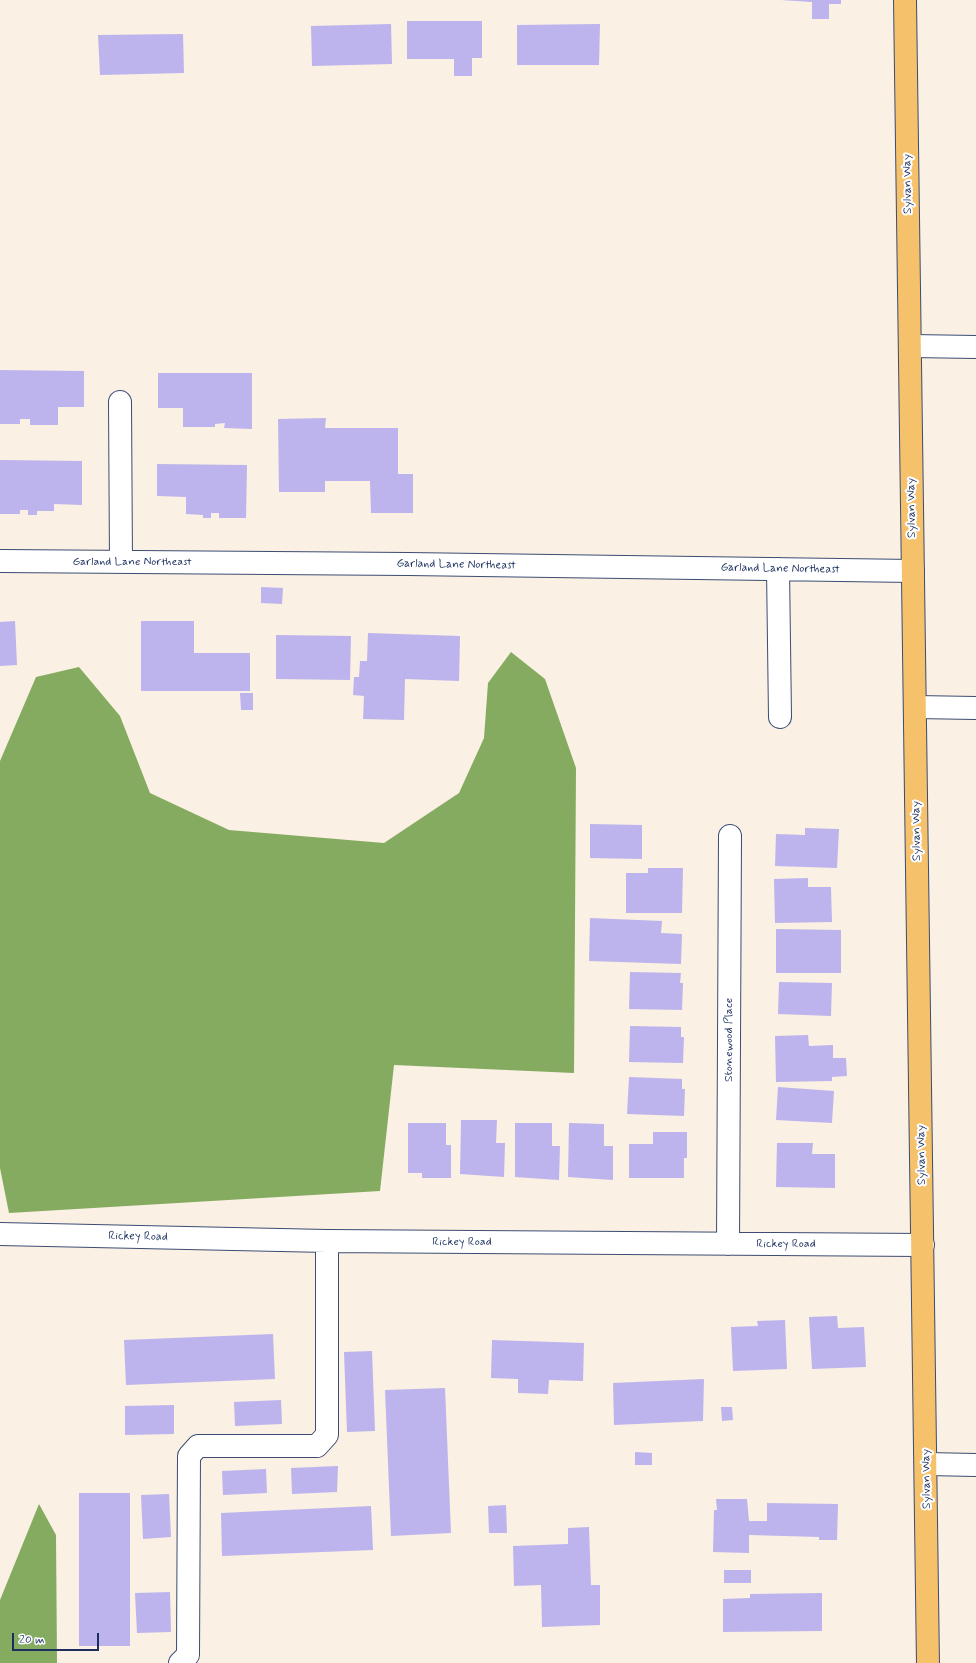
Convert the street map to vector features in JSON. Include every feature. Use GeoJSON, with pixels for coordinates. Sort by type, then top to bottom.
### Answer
{"type":"FeatureCollection","features":[{"type":"Feature","properties":{"kind":"main road","name":"Sylvan Way"},"geometry":{"type":"LineString","coordinates":[[905,0],[927,1464],[928,1663]]}},
{"type":"Feature","properties":{"kind":"street"},"geometry":{"type":"LineString","coordinates":[[911,346],[976,347]]}},
{"type":"Feature","properties":{"kind":"street"},"geometry":{"type":"LineString","coordinates":[[120,402],[121,562]]}},
{"type":"Feature","properties":{"kind":"street","name":"Garland Lane Northeast"},"geometry":{"type":"LineString","coordinates":[[0,561],[778,569],[913,572]]}},
{"type":"Feature","properties":{"kind":"street"},"geometry":{"type":"LineString","coordinates":[[778,569],[780,717]]}},
{"type":"Feature","properties":{"kind":"street"},"geometry":{"type":"LineString","coordinates":[[915,707],[976,708]]}},
{"type":"Feature","properties":{"kind":"street","name":"Stonewood Place"},"geometry":{"type":"LineString","coordinates":[[728,1244],[730,836]]}},
{"type":"Feature","properties":{"kind":"street","name":"Rickey Road"},"geometry":{"type":"LineString","coordinates":[[0,1234],[327,1241],[923,1245]]}},
{"type":"Feature","properties":{"kind":"street"},"geometry":{"type":"LineString","coordinates":[[180,1663],[188,1656],[189,1456],[198,1446],[317,1446],[327,1435],[327,1241]]}},
{"type":"Feature","properties":{"kind":"street"},"geometry":{"type":"LineString","coordinates":[[927,1464],[976,1465]]}},
{"type":"Feature","properties":{"kind":"green space"},"geometry":{"type":"Polygon","coordinates":[[[511,652],[545,679],[576,768],[574,1073],[394,1065],[380,1191],[9,1213],[0,1168],[0,761],[36,677],[79,667],[120,716],[150,793],[229,830],[384,843],[459,793],[484,738],[488,683],[511,652]]]}},
{"type":"Feature","properties":{"kind":"green space"},"geometry":{"type":"Polygon","coordinates":[[[39,1504],[56,1535],[57,1663],[0,1663],[0,1600],[39,1504]]]}},
{"type":"Feature","properties":{"kind":"building"},"geometry":{"type":"Polygon","coordinates":[[[781,0],[841,0],[841,4],[829,4],[829,19],[812,19],[812,2],[781,0]]]}},
{"type":"Feature","properties":{"kind":"building"},"geometry":{"type":"Polygon","coordinates":[[[407,21],[482,21],[482,58],[472,58],[472,76],[454,76],[454,59],[407,59],[407,21]]]}},
{"type":"Feature","properties":{"kind":"building"},"geometry":{"type":"Polygon","coordinates":[[[391,24],[392,64],[312,66],[311,26],[391,24]]]}},
{"type":"Feature","properties":{"kind":"building"},"geometry":{"type":"Polygon","coordinates":[[[600,24],[599,65],[517,65],[517,25],[600,24]]]}},
{"type":"Feature","properties":{"kind":"building"},"geometry":{"type":"Polygon","coordinates":[[[183,34],[184,73],[100,75],[98,35],[183,34]]]}},
{"type":"Feature","properties":{"kind":"building"},"geometry":{"type":"Polygon","coordinates":[[[0,370],[84,371],[84,407],[58,407],[58,425],[30,425],[30,419],[20,419],[20,424],[0,424],[0,370]]]}},
{"type":"Feature","properties":{"kind":"building"},"geometry":{"type":"Polygon","coordinates":[[[158,373],[252,373],[252,429],[224,428],[225,423],[215,424],[215,427],[183,427],[183,408],[158,408],[158,373]]]}},
{"type":"Feature","properties":{"kind":"building"},"geometry":{"type":"Polygon","coordinates":[[[326,418],[325,428],[398,428],[398,474],[413,474],[413,513],[371,513],[370,481],[325,481],[325,492],[279,492],[278,419],[326,418]]]}},
{"type":"Feature","properties":{"kind":"building"},"geometry":{"type":"Polygon","coordinates":[[[0,460],[82,461],[82,505],[54,504],[54,511],[37,511],[37,515],[28,515],[28,510],[20,510],[20,514],[0,514],[0,460]]]}},
{"type":"Feature","properties":{"kind":"building"},"geometry":{"type":"Polygon","coordinates":[[[157,464],[247,465],[246,518],[219,518],[219,513],[211,513],[211,518],[203,518],[203,515],[186,514],[186,497],[157,496],[157,464]]]}},
{"type":"Feature","properties":{"kind":"building"},"geometry":{"type":"Polygon","coordinates":[[[261,587],[283,588],[282,604],[261,603],[261,587]]]}},
{"type":"Feature","properties":{"kind":"building"},"geometry":{"type":"Polygon","coordinates":[[[15,621],[17,665],[0,666],[0,622],[15,621]]]}},
{"type":"Feature","properties":{"kind":"building"},"geometry":{"type":"Polygon","coordinates":[[[141,621],[194,621],[194,653],[250,653],[250,691],[141,691],[141,621]]]}},
{"type":"Feature","properties":{"kind":"building"},"geometry":{"type":"Polygon","coordinates":[[[368,633],[460,636],[459,681],[405,679],[404,720],[363,719],[364,696],[353,695],[354,677],[359,677],[360,661],[367,661],[368,633]]]}},
{"type":"Feature","properties":{"kind":"building"},"geometry":{"type":"Polygon","coordinates":[[[276,635],[351,636],[350,680],[276,679],[276,635]]]}},
{"type":"Feature","properties":{"kind":"building"},"geometry":{"type":"Polygon","coordinates":[[[240,693],[253,693],[253,710],[241,710],[240,693]]]}},
{"type":"Feature","properties":{"kind":"building"},"geometry":{"type":"Polygon","coordinates":[[[590,824],[642,825],[642,859],[590,858],[590,824]]]}},
{"type":"Feature","properties":{"kind":"building"},"geometry":{"type":"Polygon","coordinates":[[[805,828],[839,829],[837,868],[775,866],[776,834],[805,835],[805,828]]]}},
{"type":"Feature","properties":{"kind":"building"},"geometry":{"type":"Polygon","coordinates":[[[648,868],[683,868],[682,913],[626,913],[626,873],[648,873],[648,868]]]}},
{"type":"Feature","properties":{"kind":"building"},"geometry":{"type":"Polygon","coordinates":[[[808,878],[808,887],[831,887],[832,922],[775,923],[774,879],[808,878]]]}},
{"type":"Feature","properties":{"kind":"building"},"geometry":{"type":"Polygon","coordinates":[[[590,918],[662,921],[661,933],[682,934],[681,964],[589,961],[590,918]]]}},
{"type":"Feature","properties":{"kind":"building"},"geometry":{"type":"Polygon","coordinates":[[[776,929],[841,930],[841,973],[776,973],[776,929]]]}},
{"type":"Feature","properties":{"kind":"building"},"geometry":{"type":"Polygon","coordinates":[[[630,972],[681,973],[680,983],[683,983],[682,1010],[629,1009],[630,972]]]}},
{"type":"Feature","properties":{"kind":"building"},"geometry":{"type":"Polygon","coordinates":[[[779,982],[832,983],[831,1016],[778,1014],[779,982]]]}},
{"type":"Feature","properties":{"kind":"building"},"geometry":{"type":"Polygon","coordinates":[[[630,1026],[681,1027],[681,1037],[684,1037],[683,1063],[629,1062],[630,1026]]]}},
{"type":"Feature","properties":{"kind":"building"},"geometry":{"type":"Polygon","coordinates":[[[808,1035],[809,1046],[833,1045],[833,1058],[846,1058],[847,1076],[832,1077],[832,1081],[776,1082],[775,1036],[808,1035]]]}},
{"type":"Feature","properties":{"kind":"building"},"geometry":{"type":"Polygon","coordinates":[[[629,1077],[682,1079],[682,1089],[685,1089],[684,1116],[627,1114],[629,1077]]]}},
{"type":"Feature","properties":{"kind":"building"},"geometry":{"type":"Polygon","coordinates":[[[778,1087],[834,1091],[832,1123],[776,1120],[778,1087]]]}},
{"type":"Feature","properties":{"kind":"building"},"geometry":{"type":"Polygon","coordinates":[[[461,1120],[497,1120],[496,1143],[505,1143],[504,1177],[460,1174],[461,1120]]]}},
{"type":"Feature","properties":{"kind":"building"},"geometry":{"type":"Polygon","coordinates":[[[408,1123],[446,1123],[446,1145],[451,1145],[451,1178],[422,1178],[422,1173],[408,1173],[408,1123]]]}},
{"type":"Feature","properties":{"kind":"building"},"geometry":{"type":"Polygon","coordinates":[[[515,1123],[552,1123],[552,1146],[560,1146],[559,1180],[515,1177],[515,1123]]]}},
{"type":"Feature","properties":{"kind":"building"},"geometry":{"type":"Polygon","coordinates":[[[569,1123],[604,1124],[604,1146],[613,1146],[613,1180],[568,1177],[569,1123]]]}},
{"type":"Feature","properties":{"kind":"building"},"geometry":{"type":"Polygon","coordinates":[[[653,1132],[687,1132],[687,1158],[684,1158],[684,1178],[629,1178],[629,1144],[653,1144],[653,1132]]]}},
{"type":"Feature","properties":{"kind":"building"},"geometry":{"type":"Polygon","coordinates":[[[777,1143],[813,1143],[812,1154],[835,1154],[835,1188],[776,1187],[777,1143]]]}},
{"type":"Feature","properties":{"kind":"building"},"geometry":{"type":"Polygon","coordinates":[[[837,1316],[838,1328],[864,1327],[866,1367],[812,1369],[809,1317],[837,1316]]]}},
{"type":"Feature","properties":{"kind":"building"},"geometry":{"type":"Polygon","coordinates":[[[785,1320],[787,1369],[733,1371],[731,1327],[758,1326],[757,1321],[785,1320]]]}},
{"type":"Feature","properties":{"kind":"building"},"geometry":{"type":"Polygon","coordinates":[[[273,1334],[275,1379],[126,1385],[124,1340],[273,1334]]]}},
{"type":"Feature","properties":{"kind":"building"},"geometry":{"type":"Polygon","coordinates":[[[492,1340],[584,1343],[583,1381],[549,1380],[548,1394],[518,1393],[518,1379],[491,1378],[492,1340]]]}},
{"type":"Feature","properties":{"kind":"building"},"geometry":{"type":"Polygon","coordinates":[[[372,1351],[375,1431],[347,1432],[344,1352],[372,1351]]]}},
{"type":"Feature","properties":{"kind":"building"},"geometry":{"type":"Polygon","coordinates":[[[704,1379],[703,1421],[614,1425],[613,1383],[704,1379]]]}},
{"type":"Feature","properties":{"kind":"building"},"geometry":{"type":"Polygon","coordinates":[[[445,1388],[451,1533],[391,1536],[385,1390],[445,1388]]]}},
{"type":"Feature","properties":{"kind":"building"},"geometry":{"type":"Polygon","coordinates":[[[281,1400],[282,1424],[235,1426],[234,1402],[281,1400]]]}},
{"type":"Feature","properties":{"kind":"building"},"geometry":{"type":"Polygon","coordinates":[[[174,1405],[174,1434],[125,1435],[125,1406],[174,1405]]]}},
{"type":"Feature","properties":{"kind":"building"},"geometry":{"type":"Polygon","coordinates":[[[721,1407],[732,1407],[733,1420],[722,1421],[721,1407]]]}},
{"type":"Feature","properties":{"kind":"building"},"geometry":{"type":"Polygon","coordinates":[[[635,1452],[652,1453],[652,1465],[635,1465],[635,1452]]]}},
{"type":"Feature","properties":{"kind":"building"},"geometry":{"type":"Polygon","coordinates":[[[338,1466],[337,1492],[292,1494],[291,1468],[338,1466]]]}},
{"type":"Feature","properties":{"kind":"building"},"geometry":{"type":"Polygon","coordinates":[[[266,1469],[267,1493],[223,1495],[222,1471],[266,1469]]]}},
{"type":"Feature","properties":{"kind":"building"},"geometry":{"type":"Polygon","coordinates":[[[79,1493],[130,1493],[130,1646],[79,1646],[79,1493]]]}},
{"type":"Feature","properties":{"kind":"building"},"geometry":{"type":"Polygon","coordinates":[[[169,1494],[171,1537],[143,1539],[141,1495],[169,1494]]]}},
{"type":"Feature","properties":{"kind":"building"},"geometry":{"type":"Polygon","coordinates":[[[716,1499],[747,1499],[749,1521],[767,1521],[767,1503],[838,1504],[837,1540],[819,1540],[819,1537],[749,1535],[749,1553],[713,1552],[714,1510],[717,1510],[716,1499]]]}},
{"type":"Feature","properties":{"kind":"building"},"geometry":{"type":"Polygon","coordinates":[[[506,1505],[507,1533],[489,1533],[488,1506],[506,1505]]]}},
{"type":"Feature","properties":{"kind":"building"},"geometry":{"type":"Polygon","coordinates":[[[371,1506],[373,1550],[222,1556],[221,1513],[371,1506]]]}},
{"type":"Feature","properties":{"kind":"building"},"geometry":{"type":"Polygon","coordinates":[[[589,1527],[591,1585],[600,1585],[600,1625],[542,1627],[541,1585],[514,1586],[513,1546],[568,1544],[568,1528],[589,1527]]]}},
{"type":"Feature","properties":{"kind":"building"},"geometry":{"type":"Polygon","coordinates":[[[724,1570],[751,1570],[751,1583],[724,1583],[724,1570]]]}},
{"type":"Feature","properties":{"kind":"building"},"geometry":{"type":"Polygon","coordinates":[[[170,1592],[171,1632],[137,1633],[135,1593],[170,1592]]]}},
{"type":"Feature","properties":{"kind":"building"},"geometry":{"type":"Polygon","coordinates":[[[822,1593],[822,1631],[723,1632],[723,1599],[750,1598],[750,1594],[822,1593]]]}}]}
